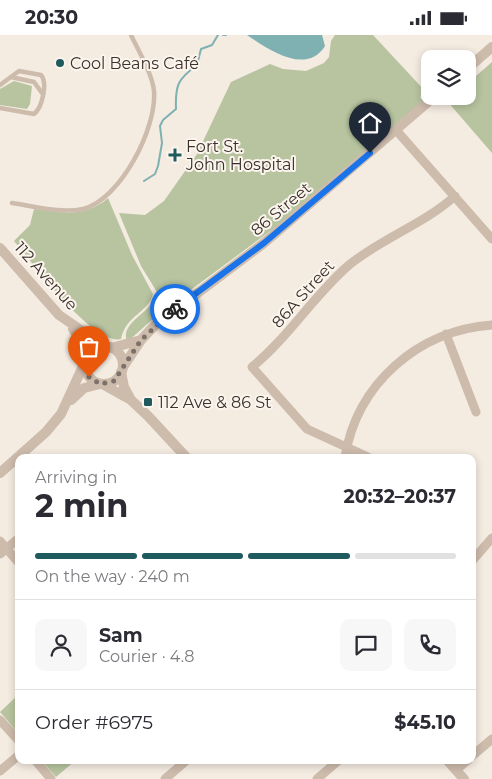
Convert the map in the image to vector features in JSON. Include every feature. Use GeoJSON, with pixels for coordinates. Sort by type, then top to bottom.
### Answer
{"type":"FeatureCollection","features":[{"type":"Feature","properties":{"kind":"street"},"geometry":{"type":"LineString","coordinates":[[476,61],[492,47]]}},
{"type":"Feature","properties":{"kind":"street","name":"86 Street"},"geometry":{"type":"LineString","coordinates":[[122,369],[141,340],[165,316],[264,243],[424,105]]}},
{"type":"Feature","properties":{"kind":"street"},"geometry":{"type":"LineString","coordinates":[[396,129],[492,239]]}},
{"type":"Feature","properties":{"kind":"street","name":"86A Street"},"geometry":{"type":"LineString","coordinates":[[347,446],[323,438],[308,429],[252,367],[272,350],[320,293],[350,265],[376,245],[444,206],[455,196]]}},
{"type":"Feature","properties":{"kind":"street","name":"112 Avenue"},"geometry":{"type":"LineString","coordinates":[[0,248],[46,303],[69,324],[107,347]]}},
{"type":"Feature","properties":{"kind":"street","name":"112 Avenue"},"geometry":{"type":"LineString","coordinates":[[69,324],[81,341],[85,361]]}},
{"type":"Feature","properties":{"kind":"street"},"geometry":{"type":"LineString","coordinates":[[346,454],[353,425],[361,408],[384,376],[414,350],[446,334],[475,326],[492,325]]}},
{"type":"Feature","properties":{"kind":"street"},"geometry":{"type":"LineString","coordinates":[[446,334],[476,413]]}},
{"type":"Feature","properties":{"kind":"street"},"geometry":{"type":"LineString","coordinates":[[68,402],[85,361],[93,350],[141,340]]}},
{"type":"Feature","properties":{"kind":"street"},"geometry":{"type":"LineString","coordinates":[[107,347],[120,356],[124,387],[131,400]]}},
{"type":"Feature","properties":{"kind":"street"},"geometry":{"type":"LineString","coordinates":[[85,361],[89,377],[131,400],[183,454]]}},
{"type":"Feature","properties":{"kind":"street"},"geometry":{"type":"LineString","coordinates":[[21,454],[46,432],[68,402],[84,388],[114,381],[122,369]]}},
{"type":"Feature","properties":{"kind":"street"},"geometry":{"type":"LineString","coordinates":[[347,446],[362,454]]}},
{"type":"Feature","properties":{"kind":"street"},"geometry":{"type":"LineString","coordinates":[[0,473],[15,460]]}},
{"type":"Feature","properties":{"kind":"street"},"geometry":{"type":"LineString","coordinates":[[476,556],[492,538]]}},
{"type":"Feature","properties":{"kind":"street"},"geometry":{"type":"LineString","coordinates":[[15,540],[2,548],[15,559]]}},
{"type":"Feature","properties":{"kind":"street"},"geometry":{"type":"LineString","coordinates":[[0,720],[15,737]]}},
{"type":"Feature","properties":{"kind":"street"},"geometry":{"type":"LineString","coordinates":[[476,753],[492,739]]}},
{"type":"Feature","properties":{"kind":"street"},"geometry":{"type":"LineString","coordinates":[[0,771],[15,758]]}},
{"type":"Feature","properties":{"kind":"street"},"geometry":{"type":"LineString","coordinates":[[39,764],[52,779]]}},
{"type":"Feature","properties":{"kind":"street"},"geometry":{"type":"LineString","coordinates":[[165,779],[182,764]]}},
{"type":"Feature","properties":{"kind":"street"},"geometry":{"type":"LineString","coordinates":[[317,779],[334,764]]}},
{"type":"Feature","properties":{"kind":"street"},"geometry":{"type":"LineString","coordinates":[[451,764],[464,779]]}},
{"type":"Feature","properties":{"kind":"street"},"geometry":{"type":"LineString","coordinates":[[456,770],[463,764]]}},
{"type":"Feature","properties":{"kind":"lane"},"geometry":{"type":"LineString","coordinates":[[12,203],[52,209],[84,209],[92,206],[107,194],[131,165],[144,144],[153,114],[154,101],[154,89],[131,35]]}},
{"type":"Feature","properties":{"kind":"lane"},"geometry":{"type":"LineString","coordinates":[[0,85],[24,71],[41,75],[44,81],[39,108],[34,113],[0,108]]}},
{"type":"Feature","properties":{"kind":"lane"},"geometry":{"type":"LineString","coordinates":[[11,77],[34,82],[42,93]]}},
{"type":"Feature","properties":{"kind":"green space"},"geometry":{"type":"Polygon","coordinates":[[[335,35],[373,35],[421,87],[421,104],[277,226],[161,312],[127,342],[128,328],[155,299],[157,292],[141,266],[119,213],[145,215],[164,201],[197,154],[231,82],[270,64],[283,69],[306,71],[324,63],[329,57],[331,41],[335,35]]]}},
{"type":"Feature","properties":{"kind":"green space"},"geometry":{"type":"Polygon","coordinates":[[[492,62],[492,153],[450,105],[476,105],[476,76],[492,62]]]}},
{"type":"Feature","properties":{"kind":"green space"},"geometry":{"type":"Polygon","coordinates":[[[14,81],[32,86],[30,104],[27,109],[0,105],[0,89],[14,81]]]}},
{"type":"Feature","properties":{"kind":"green space"},"geometry":{"type":"Polygon","coordinates":[[[108,198],[132,255],[153,294],[147,306],[127,325],[121,339],[109,338],[95,330],[80,317],[49,284],[14,241],[30,225],[34,209],[73,213],[91,209],[108,198]]]}},
{"type":"Feature","properties":{"kind":"green space"},"geometry":{"type":"Polygon","coordinates":[[[15,698],[15,729],[0,712],[15,698]]]}},
{"type":"Feature","properties":{"kind":"green space"},"geometry":{"type":"Polygon","coordinates":[[[45,764],[71,764],[56,777],[45,764]]]}},
{"type":"Feature","properties":{"kind":"water"},"geometry":{"type":"Polygon","coordinates":[[[247,35],[322,35],[325,46],[317,55],[308,59],[298,59],[276,53],[247,35]]]}},
{"type":"Feature","properties":{"kind":"waterway"},"geometry":{"type":"LineString","coordinates":[[144,181],[155,174],[158,166],[162,143],[160,126],[163,120],[176,109],[176,94],[179,83],[197,65],[201,49],[212,45],[218,35]]}},
{"type":"Feature","properties":{"kind":"way so far"},"geometry":{"type":"LineString","coordinates":[[89,377],[104,385],[114,381],[141,340],[155,325],[175,309]]}},
{"type":"Feature","properties":{"kind":"place","name":"Cool Beans Café"},"geometry":{"type":"Point","coordinates":[60,63]}},
{"type":"Feature","properties":{"kind":"place","name":"Fort St. John Hospital"},"geometry":{"type":"Point","coordinates":[175,155]}},
{"type":"Feature","properties":{"kind":"place","name":"112 Ave & 86 St"},"geometry":{"type":"Point","coordinates":[148,402]}},
{"type":"Feature","properties":{"kind":"route"},"geometry":{"type":"LineString","coordinates":[[175,309],[264,243],[370,153]]}}]}
